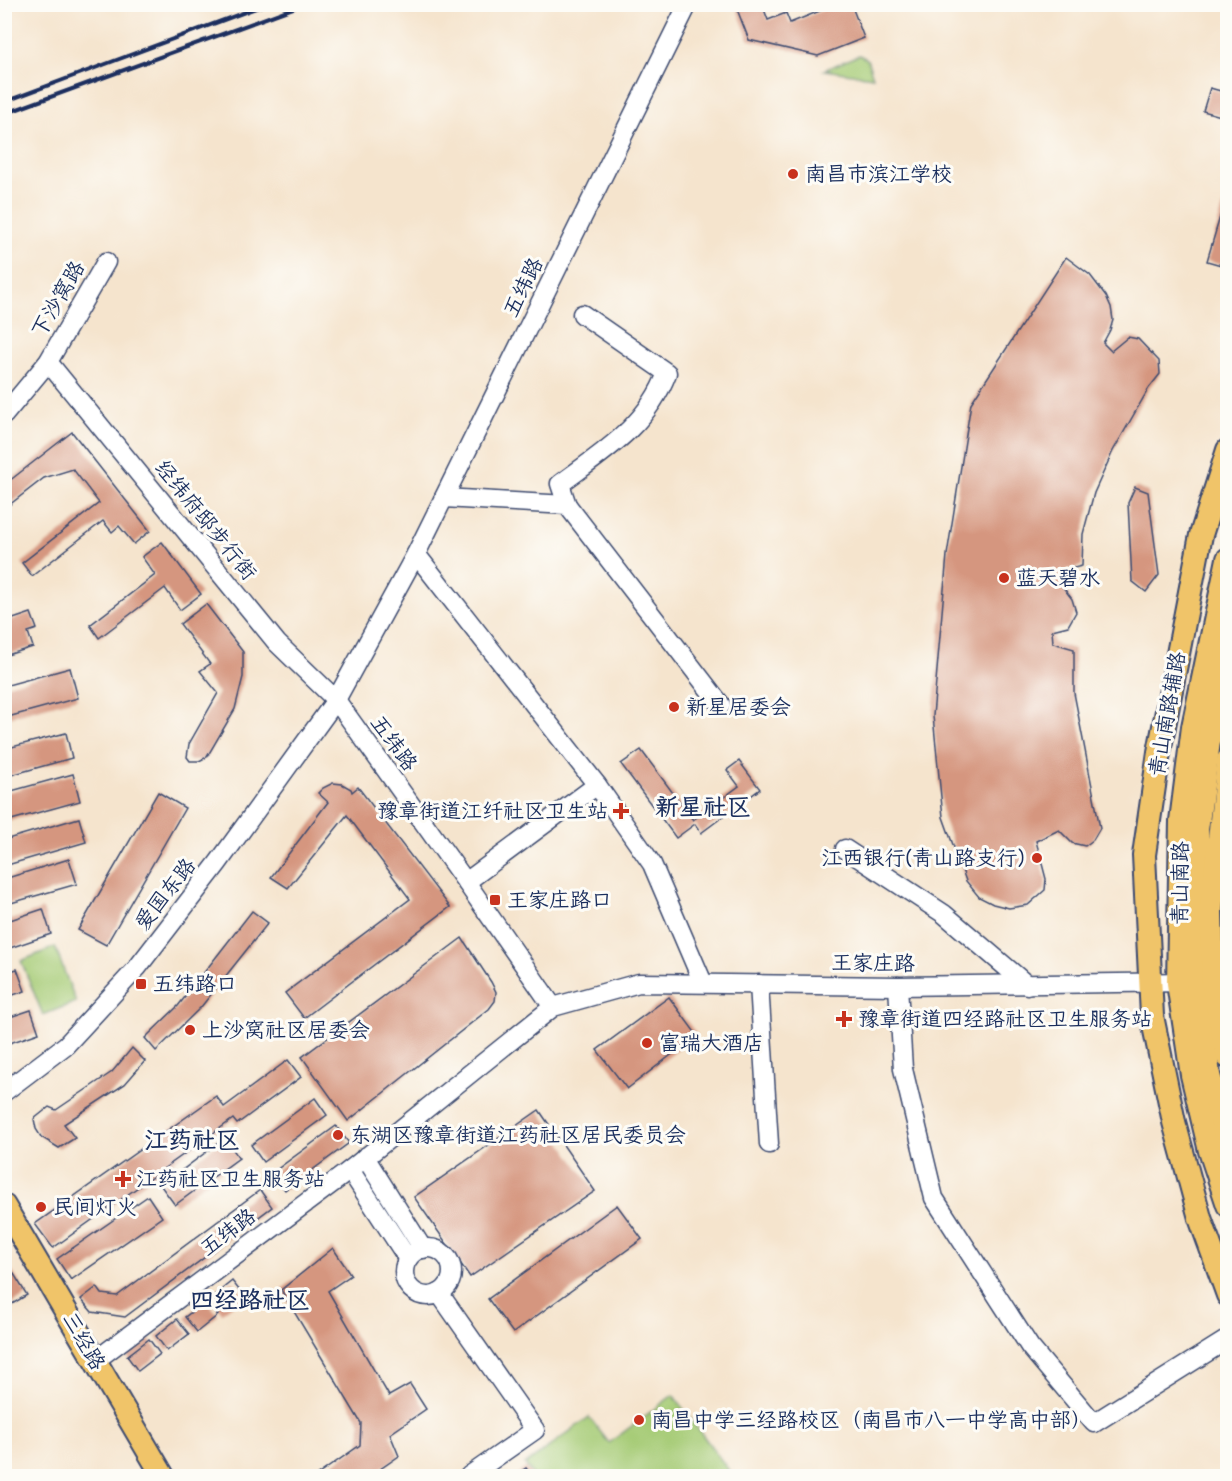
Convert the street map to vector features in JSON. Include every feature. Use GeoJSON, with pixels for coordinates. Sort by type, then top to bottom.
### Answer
{"type":"FeatureCollection","features":[{"type":"Feature","properties":{"kind":"main road","name":"青山南路辅路"},"geometry":{"type":"LineString","coordinates":[[1227,450],[1201,535],[1159,752],[1144,855],[1152,1016],[1174,1122],[1200,1218],[1227,1295]]}},
{"type":"Feature","properties":{"kind":"main road","name":"青山南路"},"geometry":{"type":"LineString","coordinates":[[1227,559],[1193,727],[1180,821],[1192,1075],[1210,1151],[1227,1205]]}},
{"type":"Feature","properties":{"kind":"main road","name":"青山南路"},"geometry":{"type":"LineString","coordinates":[[1227,646],[1211,727],[1197,829],[1187,982],[1209,1075],[1227,1137]]}},
{"type":"Feature","properties":{"kind":"main road"},"geometry":{"type":"LineString","coordinates":[[1227,760],[1211,909],[1213,987],[1227,1057]]}},
{"type":"Feature","properties":{"kind":"main road","name":"三经路"},"geometry":{"type":"LineString","coordinates":[[4,1206],[163,1476]]}},
{"type":"Feature","properties":{"kind":"street","name":"五纬路"},"geometry":{"type":"LineString","coordinates":[[96,1360],[350,1170],[553,1007],[336,700],[416,554],[688,4]]}},
{"type":"Feature","properties":{"kind":"street","name":"下沙窝路"},"geometry":{"type":"LineString","coordinates":[[4,415],[48,362],[106,262]]}},
{"type":"Feature","properties":{"kind":"street"},"geometry":{"type":"LineString","coordinates":[[582,314],[667,373],[661,388],[638,422],[613,445],[560,483],[567,505],[720,705]]}},
{"type":"Feature","properties":{"kind":"street","name":"经纬府邸步行街"},"geometry":{"type":"LineString","coordinates":[[48,362],[277,643],[336,700]]}},
{"type":"Feature","properties":{"kind":"street"},"geometry":{"type":"LineString","coordinates":[[444,498],[567,505]]}},
{"type":"Feature","properties":{"kind":"street"},"geometry":{"type":"LineString","coordinates":[[416,554],[597,785],[652,864],[703,983]]}},
{"type":"Feature","properties":{"kind":"street","name":"爱国东路"},"geometry":{"type":"LineString","coordinates":[[4,1092],[66,1045],[136,969],[218,863],[336,700]]}},
{"type":"Feature","properties":{"kind":"street"},"geometry":{"type":"LineString","coordinates":[[466,882],[597,785]]}},
{"type":"Feature","properties":{"kind":"street"},"geometry":{"type":"LineString","coordinates":[[845,849],[944,914],[1027,985]]}},
{"type":"Feature","properties":{"kind":"street","name":"王家庄路"},"geometry":{"type":"LineString","coordinates":[[553,1007],[639,983],[898,986],[1187,982]]}},
{"type":"Feature","properties":{"kind":"street"},"geometry":{"type":"LineString","coordinates":[[759,984],[769,1144]]}},
{"type":"Feature","properties":{"kind":"street"},"geometry":{"type":"LineString","coordinates":[[898,986],[903,1069],[934,1198],[1030,1347],[1094,1423],[1227,1339]]}},
{"type":"Feature","properties":{"kind":"street"},"geometry":{"type":"LineString","coordinates":[[365,1157],[423,1249]]}},
{"type":"Feature","properties":{"kind":"street"},"geometry":{"type":"LineString","coordinates":[[350,1170],[408,1259]]}},
{"type":"Feature","properties":{"kind":"street"},"geometry":{"type":"LineString","coordinates":[[423,1249],[438,1250],[449,1260],[451,1268],[450,1282],[445,1290],[423,1296],[409,1287],[404,1272],[408,1259],[416,1251],[423,1249]]}},
{"type":"Feature","properties":{"kind":"street"},"geometry":{"type":"LineString","coordinates":[[439,1293],[535,1430],[469,1476]]}},
{"type":"Feature","properties":{"kind":"green space"},"geometry":{"type":"Polygon","coordinates":[[[859,55],[867,59],[873,77],[824,70],[859,55]]]}},
{"type":"Feature","properties":{"kind":"green space"},"geometry":{"type":"Polygon","coordinates":[[[55,947],[76,1002],[43,1015],[21,961],[55,947]]]}},
{"type":"Feature","properties":{"kind":"green space","name":"南昌中学三经路校区（南昌市八一中学高中部）"},"geometry":{"type":"Polygon","coordinates":[[[673,1395],[733,1476],[534,1476],[525,1465],[589,1417],[609,1443],[673,1395]]]}},
{"type":"Feature","properties":{"kind":"building"},"geometry":{"type":"Polygon","coordinates":[[[735,4],[762,4],[768,20],[786,13],[790,23],[837,4],[851,4],[864,38],[818,56],[749,40],[735,4]]]}},
{"type":"Feature","properties":{"kind":"building"},"geometry":{"type":"Polygon","coordinates":[[[1210,88],[1228,93],[1228,118],[1203,111],[1210,88]]]}},
{"type":"Feature","properties":{"kind":"building"},"geometry":{"type":"Polygon","coordinates":[[[1228,193],[1228,267],[1207,261],[1228,193]]]}},
{"type":"Feature","properties":{"kind":"building","name":"蓝天碧水"},"geometry":{"type":"Polygon","coordinates":[[[1066,257],[1090,275],[1106,296],[1111,307],[1113,320],[1103,343],[1111,351],[1128,337],[1138,339],[1159,361],[1160,374],[1149,388],[1113,451],[1094,493],[1083,534],[1082,566],[1066,570],[1062,586],[1072,599],[1076,612],[1068,626],[1052,630],[1053,643],[1074,649],[1074,693],[1100,828],[1093,840],[1085,846],[1072,843],[1059,830],[1036,841],[1046,879],[1045,890],[1028,905],[1009,908],[979,897],[966,881],[943,817],[933,716],[947,555],[971,403],[1066,257]]]}},
{"type":"Feature","properties":{"kind":"building"},"geometry":{"type":"Polygon","coordinates":[[[72,432],[150,531],[134,544],[119,526],[112,532],[103,521],[32,576],[22,563],[99,503],[73,469],[44,478],[4,509],[4,485],[72,432]]]}},
{"type":"Feature","properties":{"kind":"building"},"geometry":{"type":"Polygon","coordinates":[[[1135,487],[1148,492],[1159,575],[1146,592],[1132,581],[1128,503],[1135,487]]]}},
{"type":"Feature","properties":{"kind":"building"},"geometry":{"type":"Polygon","coordinates":[[[162,542],[201,594],[180,610],[165,588],[99,638],[90,625],[155,575],[142,557],[162,542]]]}},
{"type":"Feature","properties":{"kind":"building"},"geometry":{"type":"Polygon","coordinates":[[[206,604],[243,652],[243,677],[235,709],[207,757],[199,761],[190,761],[187,757],[189,744],[218,693],[200,671],[210,664],[180,624],[206,604]]]}},
{"type":"Feature","properties":{"kind":"building"},"geometry":{"type":"Polygon","coordinates":[[[31,613],[37,629],[28,632],[33,647],[4,656],[4,622],[31,613]]]}},
{"type":"Feature","properties":{"kind":"building"},"geometry":{"type":"Polygon","coordinates":[[[70,668],[78,698],[4,718],[4,686],[70,668]]]}},
{"type":"Feature","properties":{"kind":"building"},"geometry":{"type":"Polygon","coordinates":[[[66,733],[72,758],[4,777],[4,749],[66,733]]]}},
{"type":"Feature","properties":{"kind":"building"},"geometry":{"type":"Polygon","coordinates":[[[641,750],[693,820],[739,786],[727,770],[739,761],[760,789],[701,833],[695,824],[676,838],[621,764],[641,750]]]}},
{"type":"Feature","properties":{"kind":"building"},"geometry":{"type":"Polygon","coordinates":[[[73,774],[80,801],[4,822],[4,793],[73,774]]]}},
{"type":"Feature","properties":{"kind":"building"},"geometry":{"type":"Polygon","coordinates":[[[333,783],[342,784],[352,792],[358,787],[450,907],[304,1018],[285,993],[410,899],[347,815],[288,888],[271,877],[328,802],[318,793],[333,783]]]}},
{"type":"Feature","properties":{"kind":"building"},"geometry":{"type":"Polygon","coordinates":[[[158,792],[185,808],[106,945],[78,930],[158,792]]]}},
{"type":"Feature","properties":{"kind":"building"},"geometry":{"type":"Polygon","coordinates":[[[79,818],[86,842],[4,866],[4,840],[79,818]]]}},
{"type":"Feature","properties":{"kind":"building"},"geometry":{"type":"Polygon","coordinates":[[[69,859],[77,884],[4,905],[4,879],[69,859]]]}},
{"type":"Feature","properties":{"kind":"building"},"geometry":{"type":"Polygon","coordinates":[[[43,909],[51,934],[4,950],[4,922],[43,909]]]}},
{"type":"Feature","properties":{"kind":"building"},"geometry":{"type":"Polygon","coordinates":[[[252,911],[268,923],[201,1007],[156,1051],[145,1038],[178,1006],[252,911]]]}},
{"type":"Feature","properties":{"kind":"building"},"geometry":{"type":"Polygon","coordinates":[[[462,938],[491,982],[496,992],[495,1001],[489,1009],[348,1121],[302,1057],[462,938]]]}},
{"type":"Feature","properties":{"kind":"building"},"geometry":{"type":"Polygon","coordinates":[[[17,969],[25,991],[4,998],[4,973],[17,969]]]}},
{"type":"Feature","properties":{"kind":"building","name":"富瑞大酒店"},"geometry":{"type":"Polygon","coordinates":[[[669,997],[697,1035],[627,1089],[597,1050],[669,997]]]}},
{"type":"Feature","properties":{"kind":"building"},"geometry":{"type":"Polygon","coordinates":[[[31,1010],[39,1033],[4,1045],[4,1019],[31,1010]]]}},
{"type":"Feature","properties":{"kind":"building"},"geometry":{"type":"Polygon","coordinates":[[[132,1048],[145,1061],[125,1084],[64,1124],[75,1138],[59,1148],[41,1137],[34,1119],[49,1107],[56,1110],[112,1072],[132,1048]]]}},
{"type":"Feature","properties":{"kind":"building"},"geometry":{"type":"Polygon","coordinates":[[[288,1060],[301,1077],[237,1124],[233,1119],[53,1248],[35,1224],[216,1096],[224,1107],[288,1060]]]}},
{"type":"Feature","properties":{"kind":"building"},"geometry":{"type":"Polygon","coordinates":[[[315,1098],[327,1115],[263,1162],[251,1145],[315,1098]]]}},
{"type":"Feature","properties":{"kind":"building"},"geometry":{"type":"Polygon","coordinates":[[[539,1110],[595,1191],[470,1277],[414,1197],[539,1110]]]}},
{"type":"Feature","properties":{"kind":"building"},"geometry":{"type":"Polygon","coordinates":[[[336,1126],[349,1143],[285,1190],[272,1173],[336,1126]]]}},
{"type":"Feature","properties":{"kind":"building"},"geometry":{"type":"Polygon","coordinates":[[[225,1138],[239,1158],[175,1205],[161,1186],[225,1138]]]}},
{"type":"Feature","properties":{"kind":"building"},"geometry":{"type":"Polygon","coordinates":[[[260,1190],[272,1207],[125,1317],[92,1312],[81,1299],[97,1287],[102,1294],[117,1296],[260,1190]]]}},
{"type":"Feature","properties":{"kind":"building"},"geometry":{"type":"Polygon","coordinates":[[[148,1196],[162,1217],[71,1280],[57,1259],[148,1196]]]}},
{"type":"Feature","properties":{"kind":"building"},"geometry":{"type":"Polygon","coordinates":[[[617,1205],[642,1239],[513,1333],[488,1299],[617,1205]]]}},
{"type":"Feature","properties":{"kind":"building"},"geometry":{"type":"Polygon","coordinates":[[[333,1248],[351,1275],[328,1291],[389,1396],[410,1384],[426,1409],[390,1434],[399,1456],[370,1476],[316,1476],[360,1445],[361,1423],[281,1290],[333,1248]]]}},
{"type":"Feature","properties":{"kind":"building"},"geometry":{"type":"Polygon","coordinates":[[[4,1258],[27,1295],[4,1309],[4,1258]]]}},
{"type":"Feature","properties":{"kind":"building"},"geometry":{"type":"Polygon","coordinates":[[[232,1281],[244,1296],[222,1313],[211,1298],[232,1281]]]}},
{"type":"Feature","properties":{"kind":"building"},"geometry":{"type":"Polygon","coordinates":[[[207,1300],[218,1315],[197,1332],[185,1317],[207,1300]]]}},
{"type":"Feature","properties":{"kind":"building"},"geometry":{"type":"Polygon","coordinates":[[[177,1319],[189,1334],[167,1351],[156,1336],[177,1319]]]}},
{"type":"Feature","properties":{"kind":"building"},"geometry":{"type":"Polygon","coordinates":[[[149,1339],[160,1354],[138,1371],[127,1356],[149,1339]]]}},
{"type":"Feature","properties":{"kind":"building"},"geometry":{"type":"Polygon","coordinates":[[[526,1468],[532,1476],[514,1476],[526,1468]]]}},
{"type":"Feature","properties":{"kind":"railway"},"geometry":{"type":"LineString","coordinates":[[4,102],[267,4]]}},
{"type":"Feature","properties":{"kind":"railway"},"geometry":{"type":"LineString","coordinates":[[4,114],[304,4]]}},
{"type":"Feature","properties":{"kind":"place","name":"南昌市滨江学校"},"geometry":{"type":"Point","coordinates":[793,174]}},
{"type":"Feature","properties":{"kind":"place","name":"蓝天碧水"},"geometry":{"type":"Point","coordinates":[1004,578]}},
{"type":"Feature","properties":{"kind":"place","name":"新星居委会"},"geometry":{"type":"Point","coordinates":[674,707]}},
{"type":"Feature","properties":{"kind":"place","name":"豫章街道江纤社区卫生站"},"geometry":{"type":"Point","coordinates":[621,811]}},
{"type":"Feature","properties":{"kind":"place","name":"江西银行(青山路支行)"},"geometry":{"type":"Point","coordinates":[1037,858]}},
{"type":"Feature","properties":{"kind":"place","name":"王家庄路口"},"geometry":{"type":"Point","coordinates":[495,900]}},
{"type":"Feature","properties":{"kind":"place","name":"五纬路口"},"geometry":{"type":"Point","coordinates":[141,984]}},
{"type":"Feature","properties":{"kind":"place","name":"豫章街道四经路社区卫生服务站"},"geometry":{"type":"Point","coordinates":[844,1019]}},
{"type":"Feature","properties":{"kind":"place","name":"上沙窝社区居委会"},"geometry":{"type":"Point","coordinates":[190,1030]}},
{"type":"Feature","properties":{"kind":"place","name":"富瑞大酒店"},"geometry":{"type":"Point","coordinates":[647,1043]}},
{"type":"Feature","properties":{"kind":"place","name":"东湖区豫章街道江药社区居民委员会"},"geometry":{"type":"Point","coordinates":[338,1135]}},
{"type":"Feature","properties":{"kind":"place","name":"江药社区卫生服务站"},"geometry":{"type":"Point","coordinates":[123,1179]}},
{"type":"Feature","properties":{"kind":"place","name":"民间灯火"},"geometry":{"type":"Point","coordinates":[41,1207]}},
{"type":"Feature","properties":{"kind":"place","name":"南昌中学三经路校区（南昌市八一中学高中部）"},"geometry":{"type":"Point","coordinates":[639,1420]}},
{"type":"Feature","properties":{"kind":"district","name":"新星社区"},"geometry":{"type":"Point","coordinates":[703,807]}},
{"type":"Feature","properties":{"kind":"district","name":"江药社区"},"geometry":{"type":"Point","coordinates":[192,1140]}},
{"type":"Feature","properties":{"kind":"district","name":"四经路社区"},"geometry":{"type":"Point","coordinates":[250,1300]}}]}
